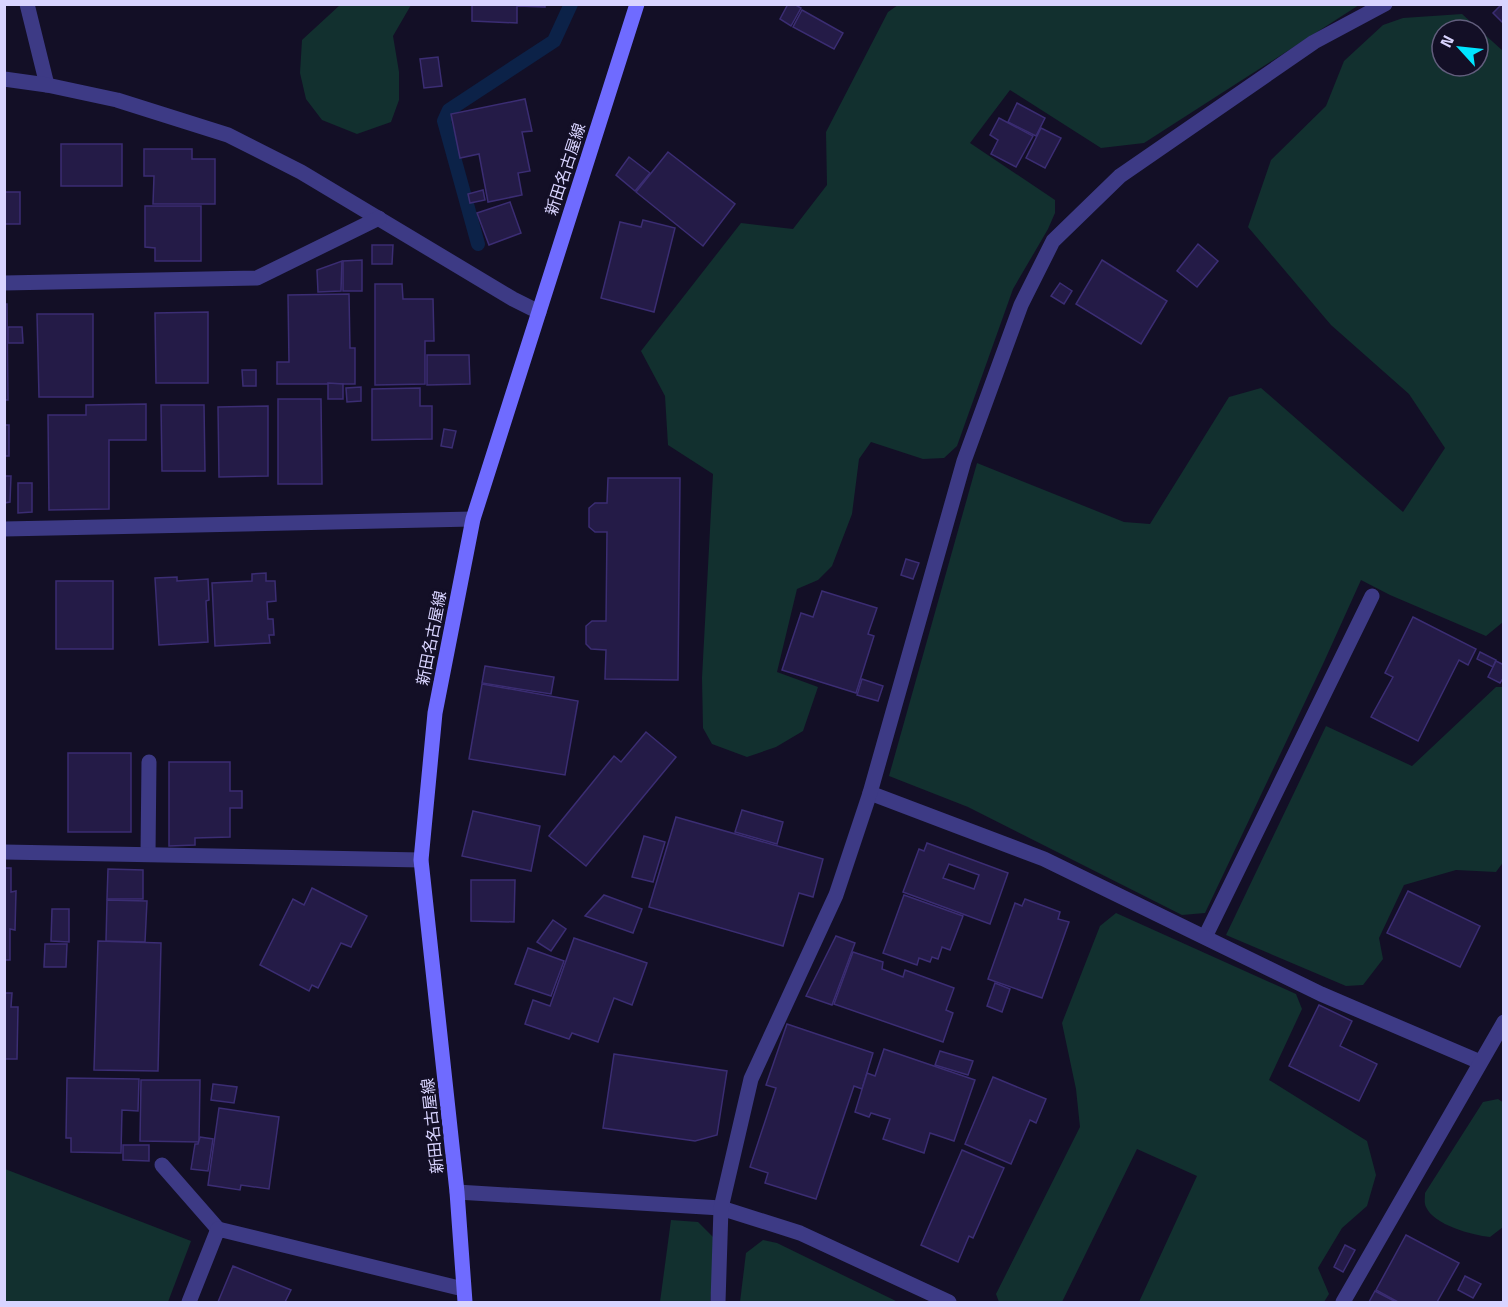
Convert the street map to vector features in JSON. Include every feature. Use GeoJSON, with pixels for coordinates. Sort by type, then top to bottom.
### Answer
{"type":"FeatureCollection","features":[{"type":"Feature","properties":{"kind":"main road","name":"新田名古屋線"},"geometry":{"type":"LineString","coordinates":[[464,1296],[457,1192],[422,860],[435,713],[473,519],[637,4]]}},
{"type":"Feature","properties":{"kind":"street"},"geometry":{"type":"LineString","coordinates":[[27,4],[47,85]]}},
{"type":"Feature","properties":{"kind":"street"},"geometry":{"type":"LineString","coordinates":[[718,1302],[721,1208],[751,1079],[836,895],[870,794],[964,461],[1022,305],[1053,241],[1120,176],[1314,42],[1385,4]]}},
{"type":"Feature","properties":{"kind":"street"},"geometry":{"type":"LineString","coordinates":[[4,80],[47,85],[117,100],[228,135],[301,172],[513,299],[539,312]]}},
{"type":"Feature","properties":{"kind":"street"},"geometry":{"type":"LineString","coordinates":[[4,283],[257,278],[379,218]]}},
{"type":"Feature","properties":{"kind":"street"},"geometry":{"type":"LineString","coordinates":[[4,529],[473,519]]}},
{"type":"Feature","properties":{"kind":"street"},"geometry":{"type":"LineString","coordinates":[[1205,937],[1372,596]]}},
{"type":"Feature","properties":{"kind":"street"},"geometry":{"type":"LineString","coordinates":[[148,762],[148,854]]}},
{"type":"Feature","properties":{"kind":"street"},"geometry":{"type":"LineString","coordinates":[[870,794],[1044,859],[1321,993],[1480,1062]]}},
{"type":"Feature","properties":{"kind":"street"},"geometry":{"type":"LineString","coordinates":[[4,852],[422,860]]}},
{"type":"Feature","properties":{"kind":"street"},"geometry":{"type":"LineString","coordinates":[[1342,1302],[1503,1022]]}},
{"type":"Feature","properties":{"kind":"street"},"geometry":{"type":"LineString","coordinates":[[162,1165],[218,1229],[464,1296]]}},
{"type":"Feature","properties":{"kind":"street"},"geometry":{"type":"LineString","coordinates":[[457,1192],[721,1208],[800,1233],[949,1302]]}},
{"type":"Feature","properties":{"kind":"street"},"geometry":{"type":"LineString","coordinates":[[189,1302],[218,1229]]}},
{"type":"Feature","properties":{"kind":"green space"},"geometry":{"type":"Polygon","coordinates":[[[340,5],[411,5],[393,36],[399,72],[399,100],[391,122],[357,134],[322,120],[306,99],[300,73],[302,40],[340,5]]]}},
{"type":"Feature","properties":{"kind":"green space"},"geometry":{"type":"Polygon","coordinates":[[[898,5],[1359,5],[1144,143],[1101,148],[1010,90],[970,143],[1055,200],[1055,213],[1013,289],[957,446],[944,458],[923,459],[871,442],[859,459],[852,514],[832,566],[818,580],[797,589],[777,672],[818,687],[803,731],[776,747],[747,757],[712,744],[703,728],[702,678],[713,474],[668,445],[665,396],[641,351],[741,223],[793,229],[827,185],[826,132],[888,12],[898,5]]]}},
{"type":"Feature","properties":{"kind":"green space"},"geometry":{"type":"Polygon","coordinates":[[[1462,14],[1466,18],[1430,18],[1430,78],[1490,78],[1490,39],[1503,51],[1503,622],[1486,636],[1390,595],[1361,580],[1205,913],[1182,915],[968,807],[889,776],[977,463],[1124,522],[1150,524],[1229,397],[1261,388],[1403,512],[1445,448],[1409,394],[1331,325],[1248,227],[1271,160],[1326,106],[1344,61],[1383,25],[1403,18],[1462,14]]]}},
{"type":"Feature","properties":{"kind":"green space"},"geometry":{"type":"Polygon","coordinates":[[[1496,687],[1504,687],[1504,861],[1496,872],[1456,870],[1404,885],[1379,938],[1383,959],[1363,985],[1346,986],[1226,935],[1326,726],[1412,766],[1496,687]]]}},
{"type":"Feature","properties":{"kind":"green space"},"geometry":{"type":"Polygon","coordinates":[[[1116,913],[1296,994],[1302,1009],[1269,1080],[1367,1141],[1376,1175],[1367,1206],[1342,1228],[1318,1268],[1329,1294],[1324,1302],[1139,1302],[1197,1176],[1137,1149],[1062,1302],[999,1302],[996,1294],[1080,1127],[1076,1089],[1062,1023],[1100,926],[1116,913]]]}},
{"type":"Feature","properties":{"kind":"green space"},"geometry":{"type":"Polygon","coordinates":[[[1498,1099],[1504,1103],[1503,1227],[1490,1237],[1464,1231],[1437,1219],[1426,1207],[1425,1193],[1483,1102],[1498,1099]]]}},
{"type":"Feature","properties":{"kind":"green space"},"geometry":{"type":"Polygon","coordinates":[[[5,1169],[191,1241],[168,1302],[5,1302],[5,1169]]]}},
{"type":"Feature","properties":{"kind":"green space"},"geometry":{"type":"Polygon","coordinates":[[[671,1220],[698,1222],[717,1241],[710,1302],[660,1302],[671,1220]]]}},
{"type":"Feature","properties":{"kind":"green space"},"geometry":{"type":"Polygon","coordinates":[[[763,1240],[777,1243],[898,1302],[740,1302],[746,1253],[763,1240]]]}},
{"type":"Feature","properties":{"kind":"building"},"geometry":{"type":"Polygon","coordinates":[[[472,4],[545,4],[545,7],[517,6],[517,23],[472,21],[472,4]]]}},
{"type":"Feature","properties":{"kind":"building"},"geometry":{"type":"Polygon","coordinates":[[[788,4],[801,8],[791,26],[780,19],[788,4]]]}},
{"type":"Feature","properties":{"kind":"building"},"geometry":{"type":"Polygon","coordinates":[[[1504,4],[1504,24],[1493,13],[1504,4]]]}},
{"type":"Feature","properties":{"kind":"building"},"geometry":{"type":"Polygon","coordinates":[[[802,10],[843,33],[834,49],[793,27],[802,10]]]}},
{"type":"Feature","properties":{"kind":"building"},"geometry":{"type":"Polygon","coordinates":[[[438,57],[442,86],[424,88],[420,59],[438,57]]]}},
{"type":"Feature","properties":{"kind":"building"},"geometry":{"type":"Polygon","coordinates":[[[525,99],[532,131],[522,132],[530,171],[518,173],[522,195],[488,202],[479,154],[460,158],[451,114],[525,99]]]}},
{"type":"Feature","properties":{"kind":"building"},"geometry":{"type":"Polygon","coordinates":[[[1017,103],[1045,118],[1036,136],[1008,122],[1017,103]]]}},
{"type":"Feature","properties":{"kind":"building"},"geometry":{"type":"Polygon","coordinates":[[[999,118],[1033,136],[1016,167],[991,154],[998,140],[990,135],[999,118]]]}},
{"type":"Feature","properties":{"kind":"building"},"geometry":{"type":"Polygon","coordinates":[[[1041,128],[1061,138],[1045,168],[1026,158],[1041,128]]]}},
{"type":"Feature","properties":{"kind":"building"},"geometry":{"type":"Polygon","coordinates":[[[61,144],[122,144],[122,186],[61,186],[61,144]]]}},
{"type":"Feature","properties":{"kind":"building"},"geometry":{"type":"Polygon","coordinates":[[[144,149],[192,149],[192,159],[215,159],[215,204],[153,204],[154,176],[144,176],[144,149]]]}},
{"type":"Feature","properties":{"kind":"building"},"geometry":{"type":"Polygon","coordinates":[[[668,152],[735,204],[703,246],[636,192],[668,152]]]}},
{"type":"Feature","properties":{"kind":"building"},"geometry":{"type":"Polygon","coordinates":[[[629,157],[650,173],[635,191],[616,175],[629,157]]]}},
{"type":"Feature","properties":{"kind":"building"},"geometry":{"type":"Polygon","coordinates":[[[483,190],[485,200],[470,203],[468,194],[483,190]]]}},
{"type":"Feature","properties":{"kind":"building"},"geometry":{"type":"Polygon","coordinates":[[[4,192],[20,192],[20,224],[4,224],[4,192]]]}},
{"type":"Feature","properties":{"kind":"building"},"geometry":{"type":"Polygon","coordinates":[[[510,202],[521,233],[489,245],[477,213],[510,202]]]}},
{"type":"Feature","properties":{"kind":"building"},"geometry":{"type":"Polygon","coordinates":[[[145,206],[201,206],[201,261],[155,261],[155,248],[145,247],[145,206]]]}},
{"type":"Feature","properties":{"kind":"building"},"geometry":{"type":"Polygon","coordinates":[[[643,220],[675,228],[654,312],[601,298],[620,222],[641,227],[643,220]]]}},
{"type":"Feature","properties":{"kind":"building"},"geometry":{"type":"Polygon","coordinates":[[[1198,244],[1218,261],[1197,287],[1177,271],[1198,244]]]}},
{"type":"Feature","properties":{"kind":"building"},"geometry":{"type":"Polygon","coordinates":[[[372,245],[393,245],[392,264],[372,264],[372,245]]]}},
{"type":"Feature","properties":{"kind":"building"},"geometry":{"type":"Polygon","coordinates":[[[362,260],[362,291],[343,291],[343,261],[362,260]]]}},
{"type":"Feature","properties":{"kind":"building"},"geometry":{"type":"Polygon","coordinates":[[[1102,260],[1167,301],[1141,344],[1076,304],[1102,260]]]}},
{"type":"Feature","properties":{"kind":"building"},"geometry":{"type":"Polygon","coordinates":[[[342,261],[341,291],[318,292],[317,270],[342,261]]]}},
{"type":"Feature","properties":{"kind":"building"},"geometry":{"type":"Polygon","coordinates":[[[1060,283],[1072,291],[1064,304],[1051,296],[1060,283]]]}},
{"type":"Feature","properties":{"kind":"building"},"geometry":{"type":"Polygon","coordinates":[[[375,284],[402,284],[403,299],[433,299],[434,341],[425,341],[425,384],[375,385],[375,284]]]}},
{"type":"Feature","properties":{"kind":"building"},"geometry":{"type":"Polygon","coordinates":[[[349,294],[350,348],[355,348],[355,384],[277,384],[277,362],[289,362],[288,295],[349,294]]]}},
{"type":"Feature","properties":{"kind":"building"},"geometry":{"type":"Polygon","coordinates":[[[4,304],[7,304],[8,400],[4,400],[4,304]]]}},
{"type":"Feature","properties":{"kind":"building"},"geometry":{"type":"Polygon","coordinates":[[[208,312],[208,383],[156,383],[155,313],[208,312]]]}},
{"type":"Feature","properties":{"kind":"building"},"geometry":{"type":"Polygon","coordinates":[[[37,314],[93,314],[93,397],[39,397],[37,314]]]}},
{"type":"Feature","properties":{"kind":"building"},"geometry":{"type":"Polygon","coordinates":[[[8,327],[22,327],[23,343],[8,343],[8,327]]]}},
{"type":"Feature","properties":{"kind":"building"},"geometry":{"type":"Polygon","coordinates":[[[427,355],[469,355],[470,384],[427,385],[427,355]]]}},
{"type":"Feature","properties":{"kind":"building"},"geometry":{"type":"Polygon","coordinates":[[[242,370],[256,370],[256,386],[243,386],[242,370]]]}},
{"type":"Feature","properties":{"kind":"building"},"geometry":{"type":"Polygon","coordinates":[[[328,383],[343,384],[343,399],[328,399],[328,383]]]}},
{"type":"Feature","properties":{"kind":"building"},"geometry":{"type":"Polygon","coordinates":[[[361,387],[361,401],[347,402],[346,388],[361,387]]]}},
{"type":"Feature","properties":{"kind":"building"},"geometry":{"type":"Polygon","coordinates":[[[420,388],[420,406],[432,406],[432,439],[372,440],[372,389],[420,388]]]}},
{"type":"Feature","properties":{"kind":"building"},"geometry":{"type":"Polygon","coordinates":[[[278,399],[321,399],[322,484],[278,484],[278,399]]]}},
{"type":"Feature","properties":{"kind":"building"},"geometry":{"type":"Polygon","coordinates":[[[146,404],[146,440],[109,440],[109,509],[49,510],[48,415],[86,415],[86,405],[146,404]]]}},
{"type":"Feature","properties":{"kind":"building"},"geometry":{"type":"Polygon","coordinates":[[[161,405],[204,405],[205,471],[162,471],[161,405]]]}},
{"type":"Feature","properties":{"kind":"building"},"geometry":{"type":"Polygon","coordinates":[[[268,406],[268,476],[219,477],[218,407],[268,406]]]}},
{"type":"Feature","properties":{"kind":"building"},"geometry":{"type":"Polygon","coordinates":[[[4,425],[9,425],[9,456],[4,456],[4,425]]]}},
{"type":"Feature","properties":{"kind":"building"},"geometry":{"type":"Polygon","coordinates":[[[444,429],[456,431],[452,448],[441,446],[444,429]]]}},
{"type":"Feature","properties":{"kind":"building"},"geometry":{"type":"Polygon","coordinates":[[[4,476],[11,476],[10,502],[4,503],[4,476]]]}},
{"type":"Feature","properties":{"kind":"building"},"geometry":{"type":"Polygon","coordinates":[[[608,478],[680,478],[678,680],[605,679],[606,650],[591,649],[586,644],[586,626],[592,621],[606,621],[607,532],[595,532],[589,527],[589,508],[595,503],[607,503],[608,478]]]}},
{"type":"Feature","properties":{"kind":"building"},"geometry":{"type":"Polygon","coordinates":[[[18,483],[32,483],[32,512],[18,513],[18,483]]]}},
{"type":"Feature","properties":{"kind":"building"},"geometry":{"type":"Polygon","coordinates":[[[906,559],[919,563],[913,579],[901,575],[906,559]]]}},
{"type":"Feature","properties":{"kind":"building"},"geometry":{"type":"Polygon","coordinates":[[[266,573],[266,581],[275,581],[276,601],[267,602],[268,619],[273,619],[274,635],[269,635],[270,643],[215,646],[212,583],[252,581],[252,574],[266,573]]]}},
{"type":"Feature","properties":{"kind":"building"},"geometry":{"type":"Polygon","coordinates":[[[177,577],[177,581],[208,579],[209,600],[206,601],[208,642],[159,645],[155,578],[177,577]]]}},
{"type":"Feature","properties":{"kind":"building"},"geometry":{"type":"Polygon","coordinates":[[[56,581],[113,581],[113,649],[56,649],[56,581]]]}},
{"type":"Feature","properties":{"kind":"building"},"geometry":{"type":"Polygon","coordinates":[[[822,591],[877,608],[868,634],[874,636],[856,693],[782,670],[801,613],[813,617],[822,591]]]}},
{"type":"Feature","properties":{"kind":"building"},"geometry":{"type":"Polygon","coordinates":[[[1413,617],[1476,649],[1468,665],[1459,660],[1418,741],[1371,717],[1393,677],[1385,673],[1413,617]]]}},
{"type":"Feature","properties":{"kind":"building"},"geometry":{"type":"Polygon","coordinates":[[[1480,652],[1496,660],[1493,667],[1477,659],[1480,652]]]}},
{"type":"Feature","properties":{"kind":"building"},"geometry":{"type":"Polygon","coordinates":[[[1496,661],[1504,665],[1504,677],[1500,683],[1488,677],[1496,661]]]}},
{"type":"Feature","properties":{"kind":"building"},"geometry":{"type":"Polygon","coordinates":[[[485,666],[554,677],[551,694],[482,683],[485,666]]]}},
{"type":"Feature","properties":{"kind":"building"},"geometry":{"type":"Polygon","coordinates":[[[862,679],[883,686],[878,701],[857,695],[862,679]]]}},
{"type":"Feature","properties":{"kind":"building"},"geometry":{"type":"Polygon","coordinates":[[[482,684],[578,701],[565,775],[469,759],[482,684]]]}},
{"type":"Feature","properties":{"kind":"building"},"geometry":{"type":"Polygon","coordinates":[[[646,732],[676,757],[586,866],[549,836],[614,756],[621,762],[646,732]]]}},
{"type":"Feature","properties":{"kind":"building"},"geometry":{"type":"Polygon","coordinates":[[[68,753],[131,753],[131,832],[68,832],[68,753]]]}},
{"type":"Feature","properties":{"kind":"building"},"geometry":{"type":"Polygon","coordinates":[[[169,762],[230,762],[230,791],[242,791],[242,808],[230,808],[230,837],[195,838],[195,845],[169,846],[169,762]]]}},
{"type":"Feature","properties":{"kind":"building"},"geometry":{"type":"Polygon","coordinates":[[[742,810],[783,822],[777,844],[735,832],[742,810]]]}},
{"type":"Feature","properties":{"kind":"building"},"geometry":{"type":"Polygon","coordinates":[[[473,811],[540,826],[531,871],[462,856],[473,811]]]}},
{"type":"Feature","properties":{"kind":"building"},"geometry":{"type":"Polygon","coordinates":[[[676,817],[823,859],[813,897],[799,893],[783,946],[649,907],[676,817]]]}},
{"type":"Feature","properties":{"kind":"building"},"geometry":{"type":"Polygon","coordinates":[[[644,836],[665,842],[653,882],[632,877],[644,836]]]}},
{"type":"Feature","properties":{"kind":"building"},"geometry":{"type":"Polygon","coordinates":[[[927,843],[1008,873],[990,924],[903,892],[919,849],[924,851],[927,843]],[[949,864],[943,878],[974,889],[979,875],[949,864]]]}},
{"type":"Feature","properties":{"kind":"building"},"geometry":{"type":"Polygon","coordinates":[[[4,868],[11,868],[11,892],[16,891],[15,930],[10,929],[10,960],[4,960],[4,868]]]}},
{"type":"Feature","properties":{"kind":"building"},"geometry":{"type":"Polygon","coordinates":[[[108,869],[143,870],[143,899],[107,899],[108,869]]]}},
{"type":"Feature","properties":{"kind":"building"},"geometry":{"type":"Polygon","coordinates":[[[471,880],[515,880],[514,922],[471,921],[471,880]]]}},
{"type":"Feature","properties":{"kind":"building"},"geometry":{"type":"Polygon","coordinates":[[[312,888],[367,916],[351,947],[341,943],[318,988],[312,985],[309,991],[260,965],[293,899],[304,905],[312,888]]]}},
{"type":"Feature","properties":{"kind":"building"},"geometry":{"type":"Polygon","coordinates":[[[1408,891],[1480,926],[1460,967],[1387,933],[1408,891]]]}},
{"type":"Feature","properties":{"kind":"building"},"geometry":{"type":"Polygon","coordinates":[[[604,895],[642,909],[633,933],[585,916],[604,895]]]}},
{"type":"Feature","properties":{"kind":"building"},"geometry":{"type":"Polygon","coordinates":[[[904,895],[963,916],[950,950],[942,947],[938,959],[932,957],[930,962],[919,958],[917,965],[883,953],[904,895]]]}},
{"type":"Feature","properties":{"kind":"building"},"geometry":{"type":"Polygon","coordinates":[[[1025,899],[1060,912],[1058,919],[1069,922],[1042,998],[988,979],[1015,903],[1022,906],[1025,899]]]}},
{"type":"Feature","properties":{"kind":"building"},"geometry":{"type":"Polygon","coordinates":[[[107,900],[147,901],[145,942],[106,941],[107,900]]]}},
{"type":"Feature","properties":{"kind":"building"},"geometry":{"type":"Polygon","coordinates":[[[52,909],[69,909],[69,942],[51,941],[52,909]]]}},
{"type":"Feature","properties":{"kind":"building"},"geometry":{"type":"Polygon","coordinates":[[[553,920],[566,929],[551,951],[537,942],[553,920]]]}},
{"type":"Feature","properties":{"kind":"building"},"geometry":{"type":"Polygon","coordinates":[[[836,936],[855,943],[832,1005],[806,996],[836,936]]]}},
{"type":"Feature","properties":{"kind":"building"},"geometry":{"type":"Polygon","coordinates":[[[574,938],[647,963],[632,1005],[614,998],[598,1042],[572,1033],[569,1039],[525,1024],[533,1000],[550,1006],[574,938]]]}},
{"type":"Feature","properties":{"kind":"building"},"geometry":{"type":"Polygon","coordinates":[[[98,941],[161,943],[158,1071],[94,1070],[98,941]]]}},
{"type":"Feature","properties":{"kind":"building"},"geometry":{"type":"Polygon","coordinates":[[[45,944],[67,944],[66,967],[44,967],[45,944]]]}},
{"type":"Feature","properties":{"kind":"building"},"geometry":{"type":"Polygon","coordinates":[[[528,948],[564,961],[551,996],[515,984],[528,948]]]}},
{"type":"Feature","properties":{"kind":"building"},"geometry":{"type":"Polygon","coordinates":[[[853,952],[883,962],[882,969],[903,977],[905,970],[954,988],[946,1010],[953,1013],[943,1042],[834,1004],[853,952]]]}},
{"type":"Feature","properties":{"kind":"building"},"geometry":{"type":"Polygon","coordinates":[[[995,983],[1010,989],[1002,1012],[987,1006],[995,983]]]}},
{"type":"Feature","properties":{"kind":"building"},"geometry":{"type":"Polygon","coordinates":[[[4,993],[12,993],[11,1007],[18,1007],[17,1059],[4,1059],[4,993]]]}},
{"type":"Feature","properties":{"kind":"building"},"geometry":{"type":"Polygon","coordinates":[[[1319,1005],[1352,1021],[1340,1046],[1377,1064],[1359,1101],[1289,1066],[1319,1005]]]}},
{"type":"Feature","properties":{"kind":"building"},"geometry":{"type":"Polygon","coordinates":[[[787,1024],[873,1053],[862,1089],[854,1086],[816,1199],[765,1183],[768,1173],[750,1167],[776,1088],[766,1085],[787,1024]]]}},
{"type":"Feature","properties":{"kind":"building"},"geometry":{"type":"Polygon","coordinates":[[[884,1049],[975,1080],[954,1141],[930,1133],[924,1153],[883,1139],[890,1119],[871,1113],[869,1117],[855,1112],[867,1073],[875,1076],[884,1049]]]}},
{"type":"Feature","properties":{"kind":"building"},"geometry":{"type":"Polygon","coordinates":[[[940,1051],[973,1061],[968,1075],[935,1065],[940,1051]]]}},
{"type":"Feature","properties":{"kind":"building"},"geometry":{"type":"Polygon","coordinates":[[[614,1054],[727,1071],[717,1135],[695,1141],[603,1128],[614,1054]]]}},
{"type":"Feature","properties":{"kind":"building"},"geometry":{"type":"Polygon","coordinates":[[[993,1077],[1046,1099],[1036,1123],[1030,1120],[1011,1164],[965,1144],[993,1077]]]}},
{"type":"Feature","properties":{"kind":"building"},"geometry":{"type":"Polygon","coordinates":[[[67,1078],[139,1079],[138,1111],[122,1110],[121,1153],[71,1152],[71,1138],[66,1138],[67,1078]]]}},
{"type":"Feature","properties":{"kind":"building"},"geometry":{"type":"Polygon","coordinates":[[[141,1080],[200,1080],[199,1142],[140,1141],[141,1080]]]}},
{"type":"Feature","properties":{"kind":"building"},"geometry":{"type":"Polygon","coordinates":[[[213,1084],[237,1087],[234,1103],[211,1100],[213,1084]]]}},
{"type":"Feature","properties":{"kind":"building"},"geometry":{"type":"Polygon","coordinates":[[[219,1108],[279,1117],[269,1189],[241,1185],[240,1190],[208,1185],[219,1108]]]}},
{"type":"Feature","properties":{"kind":"building"},"geometry":{"type":"Polygon","coordinates":[[[200,1137],[213,1139],[208,1171],[191,1169],[195,1144],[198,1144],[200,1137]]]}},
{"type":"Feature","properties":{"kind":"building"},"geometry":{"type":"Polygon","coordinates":[[[123,1145],[149,1145],[149,1161],[123,1160],[123,1145]]]}},
{"type":"Feature","properties":{"kind":"building"},"geometry":{"type":"Polygon","coordinates":[[[962,1150],[1004,1168],[973,1238],[969,1236],[958,1262],[921,1245],[962,1150]]]}},
{"type":"Feature","properties":{"kind":"building"},"geometry":{"type":"Polygon","coordinates":[[[1406,1235],[1459,1263],[1437,1302],[1398,1302],[1376,1290],[1406,1235]]]}},
{"type":"Feature","properties":{"kind":"building"},"geometry":{"type":"Polygon","coordinates":[[[1345,1245],[1355,1250],[1343,1272],[1334,1267],[1345,1245]]]}},
{"type":"Feature","properties":{"kind":"building"},"geometry":{"type":"Polygon","coordinates":[[[233,1266],[291,1290],[285,1302],[218,1302],[233,1266]]]}},
{"type":"Feature","properties":{"kind":"building"},"geometry":{"type":"Polygon","coordinates":[[[1465,1276],[1481,1284],[1473,1298],[1458,1290],[1465,1276]]]}},
{"type":"Feature","properties":{"kind":"building"},"geometry":{"type":"Polygon","coordinates":[[[1375,1291],[1396,1302],[1369,1302],[1375,1291]]]}},
{"type":"Feature","properties":{"kind":"waterway"},"geometry":{"type":"LineString","coordinates":[[478,244],[444,121],[449,110],[554,41],[571,4]]}}]}
